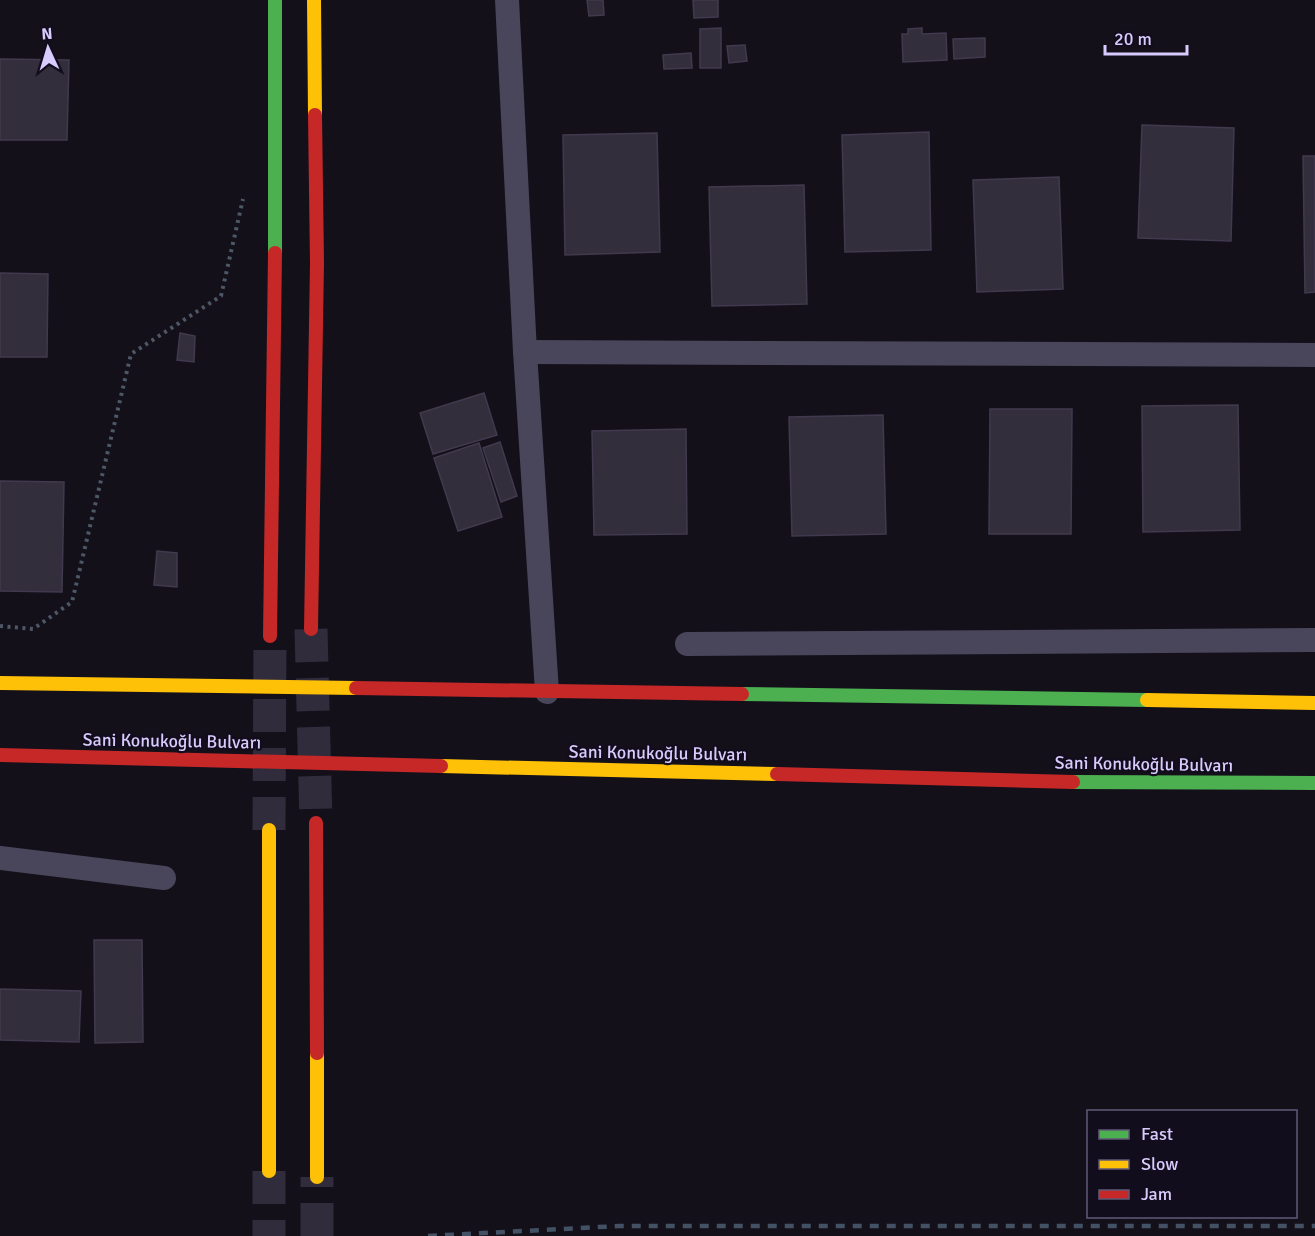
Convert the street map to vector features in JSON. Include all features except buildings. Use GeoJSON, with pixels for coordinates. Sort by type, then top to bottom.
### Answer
{"type":"FeatureCollection","features":[{"type":"Feature","properties":{"kind":"main road"},"geometry":{"type":"LineString","coordinates":[[270,636],[276,262],[275,0]]}},
{"type":"Feature","properties":{"kind":"main road"},"geometry":{"type":"LineString","coordinates":[[312,629],[317,263],[314,0]]}},
{"type":"Feature","properties":{"kind":"main road"},"geometry":{"type":"LineString","coordinates":[[0,683],[1315,703]]}},
{"type":"Feature","properties":{"kind":"main road","name":"Sani Konukoğlu Bulvarı"},"geometry":{"type":"LineString","coordinates":[[0,755],[1110,782],[1315,783]]}},
{"type":"Feature","properties":{"kind":"main road"},"geometry":{"type":"LineString","coordinates":[[316,823],[316,1177]]}},
{"type":"Feature","properties":{"kind":"main road"},"geometry":{"type":"LineString","coordinates":[[269,830],[269,1171]]}},
{"type":"Feature","properties":{"kind":"street"},"geometry":{"type":"LineString","coordinates":[[507,0],[525,352],[547,692]]}},
{"type":"Feature","properties":{"kind":"street"},"geometry":{"type":"LineString","coordinates":[[525,352],[1315,355]]}},
{"type":"Feature","properties":{"kind":"street"},"geometry":{"type":"LineString","coordinates":[[687,644],[1315,640]]}},
{"type":"Feature","properties":{"kind":"street"},"geometry":{"type":"LineString","coordinates":[[0,858],[164,878]]}},
{"type":"Feature","properties":{"kind":"path"},"geometry":{"type":"LineString","coordinates":[[0,626],[33,629],[72,602],[131,354],[221,296],[244,194]]}},
{"type":"Feature","properties":{"kind":"tunnel"},"geometry":{"type":"LineString","coordinates":[[311,629],[316,823]]}},
{"type":"Feature","properties":{"kind":"tunnel"},"geometry":{"type":"LineString","coordinates":[[269,830],[270,636]]}},
{"type":"Feature","properties":{"kind":"tunnel"},"geometry":{"type":"LineString","coordinates":[[269,1171],[269,1236]]}},
{"type":"Feature","properties":{"kind":"tunnel"},"geometry":{"type":"LineString","coordinates":[[317,1177],[317,1236]]}},
{"type":"Feature","properties":{"kind":"railway"},"geometry":{"type":"LineString","coordinates":[[428,1236],[619,1226],[1315,1226]]}},
{"type":"Feature","properties":{"kind":"traffic: fast"},"geometry":{"type":"LineString","coordinates":[[275,0],[275,253]]}},
{"type":"Feature","properties":{"kind":"traffic: fast"},"geometry":{"type":"LineString","coordinates":[[742,694],[1147,700]]}},
{"type":"Feature","properties":{"kind":"traffic: fast"},"geometry":{"type":"LineString","coordinates":[[1073,782],[1315,783]]}},
{"type":"Feature","properties":{"kind":"traffic: slow"},"geometry":{"type":"LineString","coordinates":[[314,0],[315,115]]}},
{"type":"Feature","properties":{"kind":"traffic: slow"},"geometry":{"type":"LineString","coordinates":[[0,683],[356,688]]}},
{"type":"Feature","properties":{"kind":"traffic: slow"},"geometry":{"type":"LineString","coordinates":[[1147,700],[1315,703]]}},
{"type":"Feature","properties":{"kind":"traffic: slow"},"geometry":{"type":"LineString","coordinates":[[441,766],[777,774]]}},
{"type":"Feature","properties":{"kind":"traffic: slow"},"geometry":{"type":"LineString","coordinates":[[269,830],[269,1171]]}},
{"type":"Feature","properties":{"kind":"traffic: slow"},"geometry":{"type":"LineString","coordinates":[[317,1053],[317,1177]]}},
{"type":"Feature","properties":{"kind":"traffic: jam"},"geometry":{"type":"LineString","coordinates":[[311,629],[317,263],[315,115]]}},
{"type":"Feature","properties":{"kind":"traffic: jam"},"geometry":{"type":"LineString","coordinates":[[270,636],[275,253]]}},
{"type":"Feature","properties":{"kind":"traffic: jam"},"geometry":{"type":"LineString","coordinates":[[356,688],[742,694]]}},
{"type":"Feature","properties":{"kind":"traffic: jam"},"geometry":{"type":"LineString","coordinates":[[0,755],[441,766]]}},
{"type":"Feature","properties":{"kind":"traffic: jam"},"geometry":{"type":"LineString","coordinates":[[777,774],[1073,782]]}},
{"type":"Feature","properties":{"kind":"traffic: jam"},"geometry":{"type":"LineString","coordinates":[[316,823],[317,1053]]}}]}
